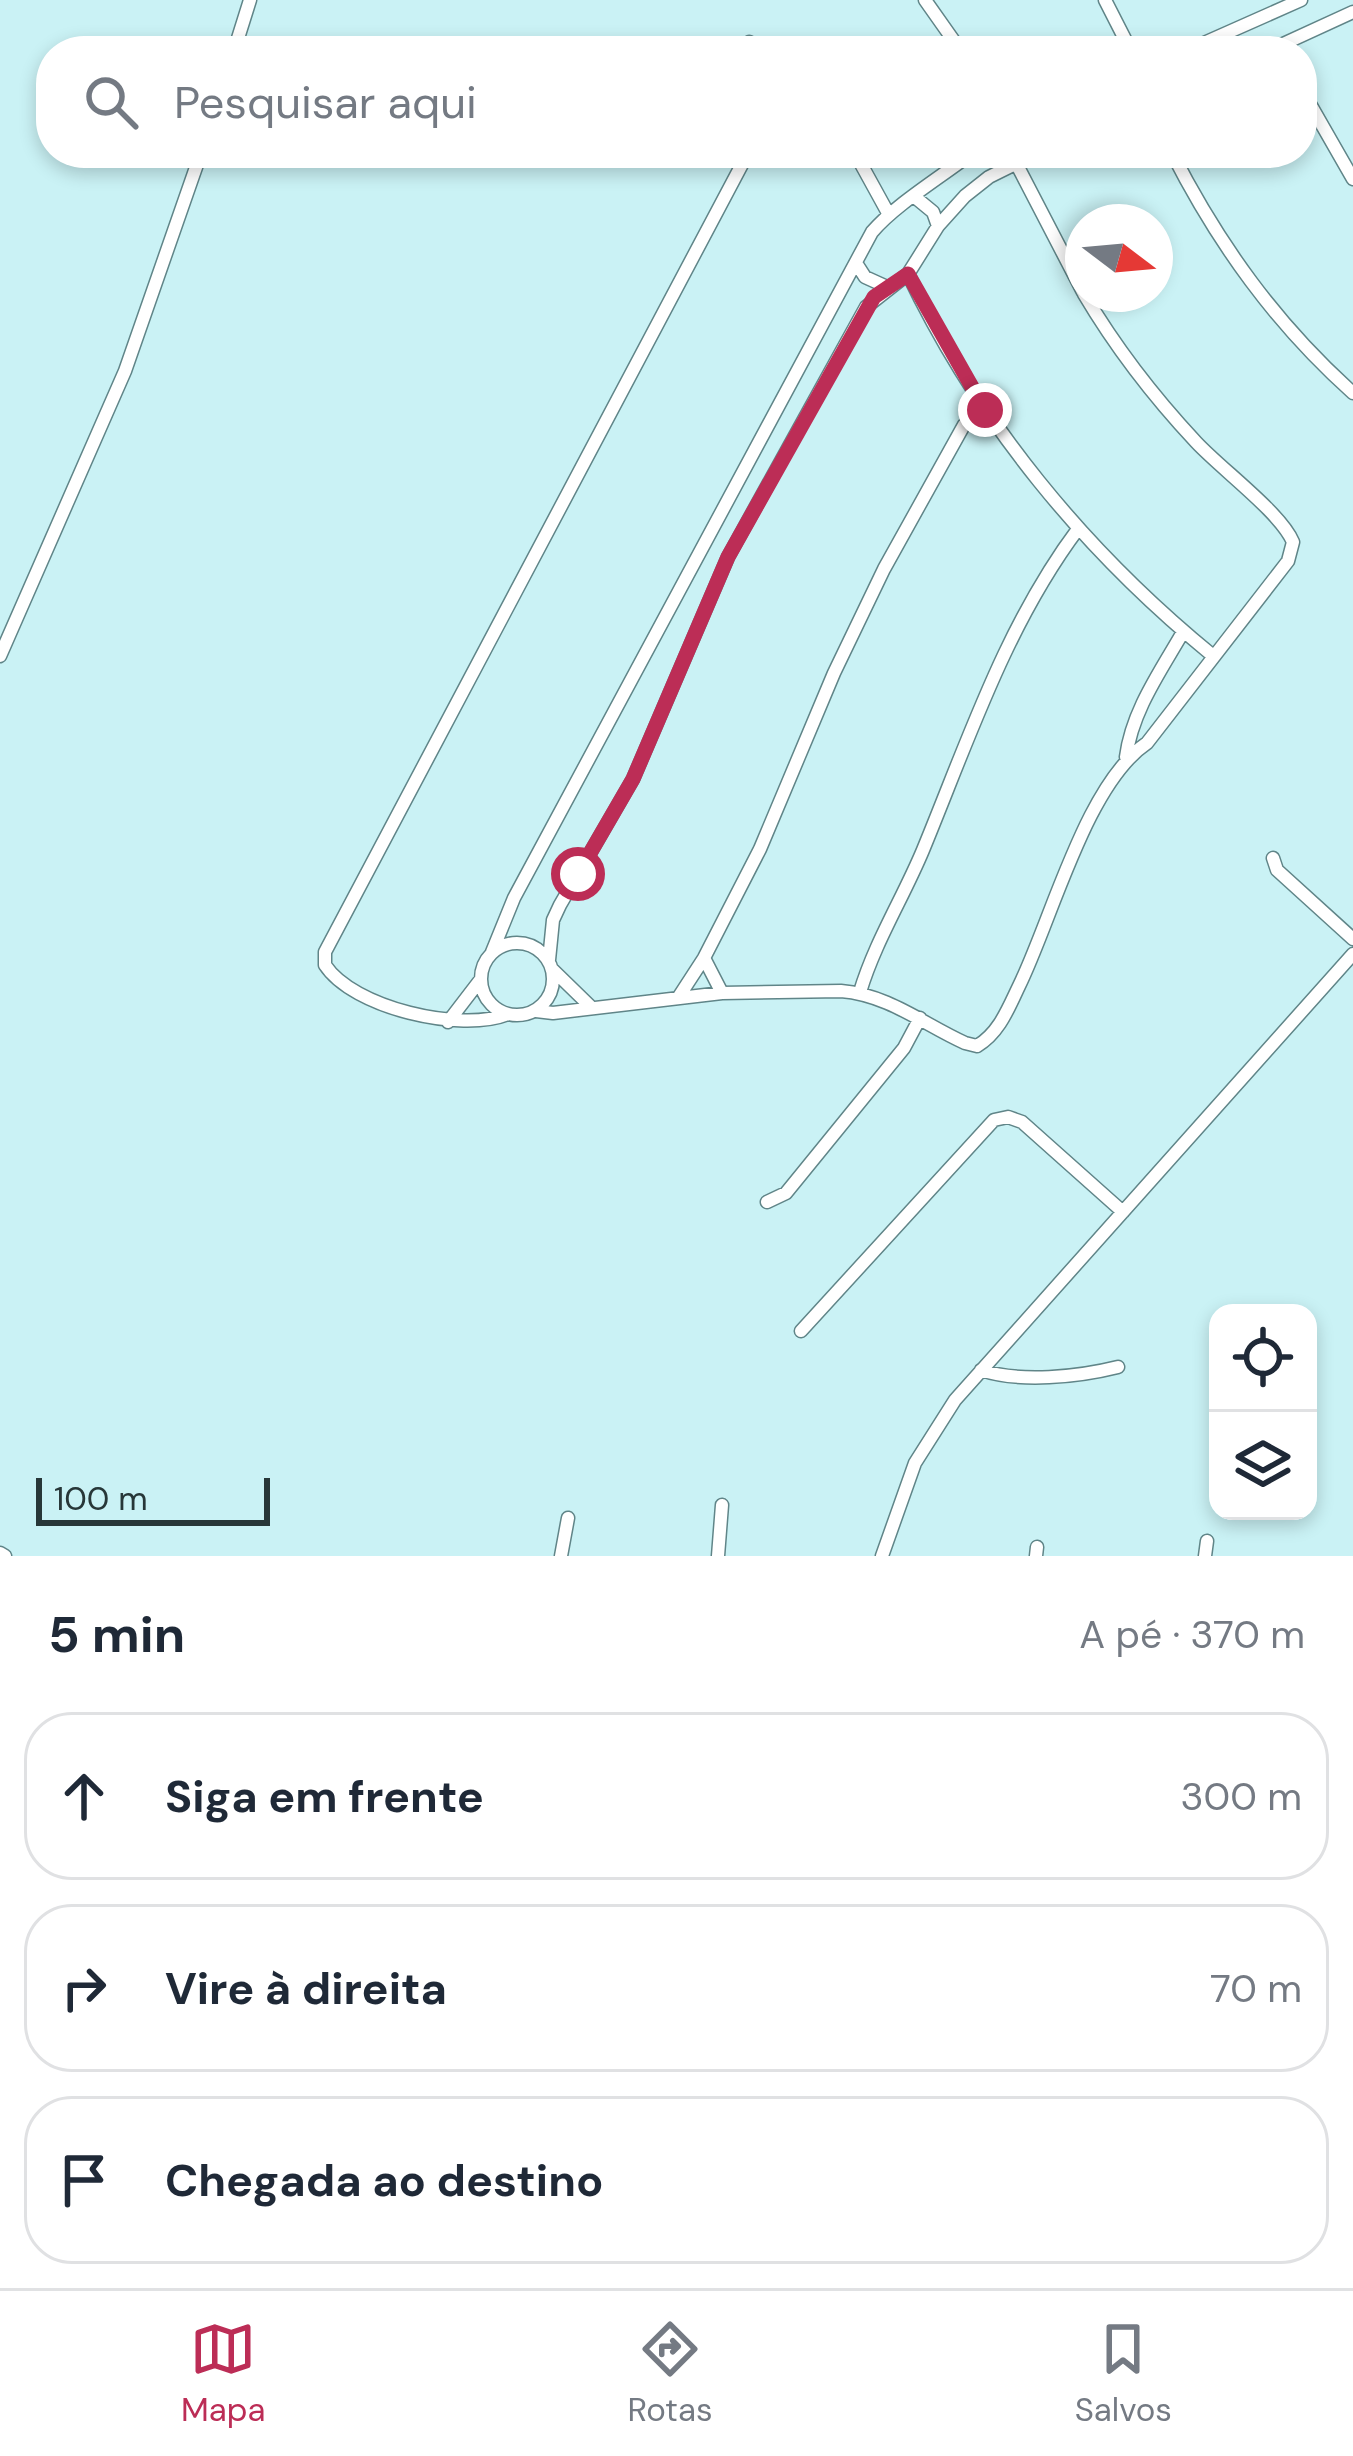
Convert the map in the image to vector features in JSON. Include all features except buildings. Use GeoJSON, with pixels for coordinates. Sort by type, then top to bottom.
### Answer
{"type":"FeatureCollection","features":[{"type":"Feature","properties":{"kind":"street"},"geometry":{"type":"LineString","coordinates":[[239,36],[250,0]]}},
{"type":"Feature","properties":{"kind":"street"},"geometry":{"type":"LineString","coordinates":[[925,0],[950,36]]}},
{"type":"Feature","properties":{"kind":"street"},"geometry":{"type":"LineString","coordinates":[[1106,0],[1124,36]]}},
{"type":"Feature","properties":{"kind":"street"},"geometry":{"type":"LineString","coordinates":[[1264,0],[1270,14]]}},
{"type":"Feature","properties":{"kind":"street"},"geometry":{"type":"LineString","coordinates":[[1220,36],[1301,0]]}},
{"type":"Feature","properties":{"kind":"street"},"geometry":{"type":"LineString","coordinates":[[1307,36],[1353,12]]}},
{"type":"Feature","properties":{"kind":"street"},"geometry":{"type":"LineString","coordinates":[[1317,116],[1353,179]]}},
{"type":"Feature","properties":{"kind":"street"},"geometry":{"type":"LineString","coordinates":[[0,656],[124,371],[197,168]]}},
{"type":"Feature","properties":{"kind":"street"},"geometry":{"type":"LineString","coordinates":[[740,168],[325,952],[325,965],[344,982],[383,1002],[448,1022],[487,1022],[508,1014],[722,993],[860,992],[896,1004],[977,1046],[989,1039],[1036,952],[1075,851],[1126,757],[1139,709],[1184,632]]}},
{"type":"Feature","properties":{"kind":"street"},"geometry":{"type":"LineString","coordinates":[[863,168],[888,213]]}},
{"type":"Feature","properties":{"kind":"street"},"geometry":{"type":"LineString","coordinates":[[448,1022],[481,979],[514,898],[872,232],[888,213],[953,168]]}},
{"type":"Feature","properties":{"kind":"street"},"geometry":{"type":"LineString","coordinates":[[536,1011],[553,988],[553,920],[633,779],[728,557],[866,307],[908,274],[938,226],[965,196],[1008,168]]}},
{"type":"Feature","properties":{"kind":"street"},"geometry":{"type":"LineString","coordinates":[[1019,168],[1065,258]]}},
{"type":"Feature","properties":{"kind":"street"},"geometry":{"type":"LineString","coordinates":[[1180,168],[1205,217],[1248,280],[1299,341],[1353,393]]}},
{"type":"Feature","properties":{"kind":"street"},"geometry":{"type":"LineString","coordinates":[[916,198],[933,212],[938,226]]}},
{"type":"Feature","properties":{"kind":"street"},"geometry":{"type":"LineString","coordinates":[[856,263],[865,277],[887,287]]}},
{"type":"Feature","properties":{"kind":"street"},"geometry":{"type":"LineString","coordinates":[[908,274],[985,410],[1078,529],[1212,655]]}},
{"type":"Feature","properties":{"kind":"street"},"geometry":{"type":"LineString","coordinates":[[1095,312],[1166,409],[1230,478],[1284,525],[1293,542],[1288,561],[1147,743],[1126,757]]}},
{"type":"Feature","properties":{"kind":"street"},"geometry":{"type":"LineString","coordinates":[[678,998],[704,958],[780,807],[834,673],[884,569],[964,425],[985,410]]}},
{"type":"Feature","properties":{"kind":"street"},"geometry":{"type":"LineString","coordinates":[[860,992],[869,962],[923,849],[975,713],[1059,555],[1078,529]]}},
{"type":"Feature","properties":{"kind":"street"},"geometry":{"type":"LineString","coordinates":[[1273,858],[1277,870],[1353,939]]}},
{"type":"Feature","properties":{"kind":"street"},"geometry":{"type":"LineString","coordinates":[[492,952],[518,942],[536,947],[590,1006]]}},
{"type":"Feature","properties":{"kind":"street"},"geometry":{"type":"LineString","coordinates":[[883,1556],[915,1462],[955,1400],[1353,954]]}},
{"type":"Feature","properties":{"kind":"street"},"geometry":{"type":"LineString","coordinates":[[704,958],[722,993]]}},
{"type":"Feature","properties":{"kind":"street"},"geometry":{"type":"LineString","coordinates":[[481,979],[485,997],[508,1014]]}},
{"type":"Feature","properties":{"kind":"street"},"geometry":{"type":"LineString","coordinates":[[767,1202],[786,1193],[904,1048],[920,1018]]}},
{"type":"Feature","properties":{"kind":"street"},"geometry":{"type":"LineString","coordinates":[[801,1331],[994,1120],[1008,1117],[1022,1123],[1123,1212]]}},
{"type":"Feature","properties":{"kind":"street"},"geometry":{"type":"LineString","coordinates":[[981,1370],[1000,1377],[1118,1367]]}},
{"type":"Feature","properties":{"kind":"street"},"geometry":{"type":"LineString","coordinates":[[718,1556],[722,1505]]}},
{"type":"Feature","properties":{"kind":"street"},"geometry":{"type":"LineString","coordinates":[[561,1556],[568,1518]]}},
{"type":"Feature","properties":{"kind":"route"},"geometry":{"type":"LineString","coordinates":[[578,874],[633,779],[728,557],[874,297],[908,274],[985,410]]}}]}
